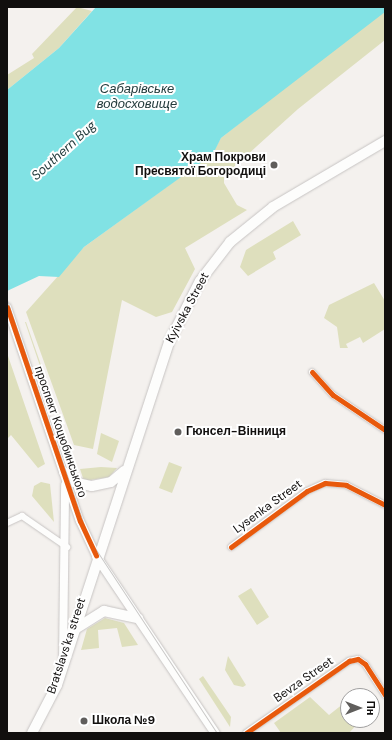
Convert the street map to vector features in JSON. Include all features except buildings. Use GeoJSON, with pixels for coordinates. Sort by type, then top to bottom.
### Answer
{"type":"FeatureCollection","features":[{"type":"Feature","properties":{"kind":"main road","name":"Kyivska Street"},"geometry":{"type":"LineString","coordinates":[[96,556],[169,342],[216,257],[273,207],[385,141]]}},
{"type":"Feature","properties":{"kind":"main road"},"geometry":{"type":"LineString","coordinates":[[64,472],[74,482],[92,486],[111,482],[125,470]]}},
{"type":"Feature","properties":{"kind":"main road","name":"проспект Коцюбинського"},"geometry":{"type":"LineString","coordinates":[[96,556],[215,733]]}},
{"type":"Feature","properties":{"kind":"main road","name":"Bratslavs'ka street"},"geometry":{"type":"LineString","coordinates":[[32,733],[57,685],[72,631],[96,556]]}},
{"type":"Feature","properties":{"kind":"main road"},"geometry":{"type":"LineString","coordinates":[[72,631],[104,611],[138,618]]}},
{"type":"Feature","properties":{"kind":"street","name":"проспект Коцюбинського"},"geometry":{"type":"LineString","coordinates":[[8,310],[64,472],[96,556]]}},
{"type":"Feature","properties":{"kind":"street"},"geometry":{"type":"LineString","coordinates":[[312,372],[333,395],[385,430]]}},
{"type":"Feature","properties":{"kind":"street"},"geometry":{"type":"LineString","coordinates":[[63,663],[67,546],[64,472]]}},
{"type":"Feature","properties":{"kind":"street","name":"Lysenka Street"},"geometry":{"type":"LineString","coordinates":[[231,547],[315,486],[346,485],[385,505]]}},
{"type":"Feature","properties":{"kind":"street"},"geometry":{"type":"LineString","coordinates":[[7,523],[22,516],[67,546]]}},
{"type":"Feature","properties":{"kind":"street","name":"Bevza Street"},"geometry":{"type":"LineString","coordinates":[[246,733],[349,661],[358,659],[365,664],[385,694]]}},
{"type":"Feature","properties":{"kind":"green space"},"geometry":{"type":"Polygon","coordinates":[[[77,7],[92,11],[59,48],[7,90],[7,75],[34,58],[32,54],[77,7]]]}},
{"type":"Feature","properties":{"kind":"green space"},"geometry":{"type":"Polygon","coordinates":[[[385,7],[385,40],[298,109],[224,176],[224,183],[237,205],[247,210],[185,248],[195,269],[172,312],[156,317],[122,300],[93,449],[74,445],[26,312],[84,247],[212,154],[221,138],[385,7]]]}},
{"type":"Feature","properties":{"kind":"green space"},"geometry":{"type":"Polygon","coordinates":[[[293,221],[301,235],[273,252],[276,259],[248,276],[240,267],[246,250],[293,221]]]}},
{"type":"Feature","properties":{"kind":"green space"},"geometry":{"type":"Polygon","coordinates":[[[374,283],[385,301],[385,329],[363,343],[360,337],[346,344],[348,348],[340,348],[337,327],[324,318],[329,305],[374,283]]]}},
{"type":"Feature","properties":{"kind":"green space"},"geometry":{"type":"Polygon","coordinates":[[[26,322],[71,451],[69,451],[26,322]]]}},
{"type":"Feature","properties":{"kind":"green space"},"geometry":{"type":"Polygon","coordinates":[[[7,353],[45,464],[38,468],[11,435],[7,439],[7,353]]]}},
{"type":"Feature","properties":{"kind":"green space"},"geometry":{"type":"Polygon","coordinates":[[[101,433],[119,441],[112,462],[97,454],[101,433]]]}},
{"type":"Feature","properties":{"kind":"green space"},"geometry":{"type":"Polygon","coordinates":[[[169,462],[182,467],[172,493],[159,488],[169,462]]]}},
{"type":"Feature","properties":{"kind":"green space"},"geometry":{"type":"Polygon","coordinates":[[[101,467],[117,468],[109,477],[84,481],[80,469],[101,467]]]}},
{"type":"Feature","properties":{"kind":"green space"},"geometry":{"type":"Polygon","coordinates":[[[41,482],[50,484],[54,522],[32,496],[34,486],[41,482]]]}},
{"type":"Feature","properties":{"kind":"green space"},"geometry":{"type":"Polygon","coordinates":[[[251,588],[269,617],[257,625],[238,596],[251,588]]]}},
{"type":"Feature","properties":{"kind":"green space"},"geometry":{"type":"Polygon","coordinates":[[[105,618],[124,623],[138,645],[122,647],[117,628],[98,630],[99,648],[81,650],[87,629],[105,618]]]}},
{"type":"Feature","properties":{"kind":"green space"},"geometry":{"type":"Polygon","coordinates":[[[228,656],[246,685],[243,687],[234,685],[225,670],[228,656]]]}},
{"type":"Feature","properties":{"kind":"green space"},"geometry":{"type":"Polygon","coordinates":[[[203,676],[231,717],[230,727],[199,679],[203,676]]]}},
{"type":"Feature","properties":{"kind":"green space"},"geometry":{"type":"Polygon","coordinates":[[[310,697],[329,715],[340,706],[340,728],[354,728],[349,733],[281,733],[274,723],[310,697]]]}},
{"type":"Feature","properties":{"kind":"water","name":"Сабарівське водосховище"},"geometry":{"type":"Polygon","coordinates":[[[96,7],[385,7],[385,12],[221,138],[213,154],[84,247],[59,277],[39,276],[7,291],[7,90],[59,48],[96,7]]]}},
{"type":"Feature","properties":{"kind":"tram line"},"geometry":{"type":"LineString","coordinates":[[7,300],[89,539],[217,733]]}},
{"type":"Feature","properties":{"kind":"cycle path"},"geometry":{"type":"LineString","coordinates":[[7,307],[80,521],[96,556]]}},
{"type":"Feature","properties":{"kind":"cycle path"},"geometry":{"type":"LineString","coordinates":[[312,372],[333,395],[385,430]]}},
{"type":"Feature","properties":{"kind":"cycle path"},"geometry":{"type":"LineString","coordinates":[[231,547],[307,491],[325,483],[346,485],[385,505]]}},
{"type":"Feature","properties":{"kind":"cycle path"},"geometry":{"type":"LineString","coordinates":[[246,733],[349,661],[358,659],[365,664],[385,695]]}},
{"type":"Feature","properties":{"kind":"place","name":"Храм Покрови Пресвятої Богородиці"},"geometry":{"type":"Point","coordinates":[274,165]}},
{"type":"Feature","properties":{"kind":"place","name":"Гюнсел-Вінниця"},"geometry":{"type":"Point","coordinates":[178,432]}},
{"type":"Feature","properties":{"kind":"place","name":"Школа №9"},"geometry":{"type":"Point","coordinates":[84,721]}},
{"type":"Feature","properties":{"kind":"water label","name":"Southern Bug"},"geometry":{"type":"Point","coordinates":[64,151]}}]}
